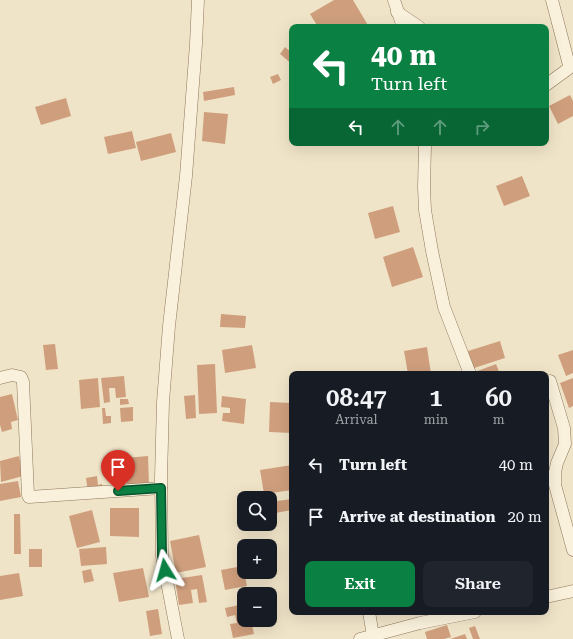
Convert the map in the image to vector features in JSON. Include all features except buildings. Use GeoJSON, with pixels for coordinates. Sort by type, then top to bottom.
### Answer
{"type":"FeatureCollection","features":[{"type":"Feature","properties":{"kind":"street"},"geometry":{"type":"LineString","coordinates":[[178,639],[162,556],[161,488],[163,402],[169,326],[186,176],[198,0]]}},
{"type":"Feature","properties":{"kind":"street"},"geometry":{"type":"LineString","coordinates":[[549,83],[568,69],[569,65],[552,0]]}},
{"type":"Feature","properties":{"kind":"street"},"geometry":{"type":"LineString","coordinates":[[396,6],[402,24]]}},
{"type":"Feature","properties":{"kind":"street"},"geometry":{"type":"LineString","coordinates":[[396,6],[416,24]]}},
{"type":"Feature","properties":{"kind":"street"},"geometry":{"type":"LineString","coordinates":[[425,146],[425,210],[432,251],[444,307],[469,371]]}},
{"type":"Feature","properties":{"kind":"street"},"geometry":{"type":"LineString","coordinates":[[0,378],[16,375],[21,377],[23,382],[29,497],[161,488]]}},
{"type":"Feature","properties":{"kind":"street"},"geometry":{"type":"LineString","coordinates":[[550,381],[564,428],[565,444],[554,472],[555,485],[573,550]]}},
{"type":"Feature","properties":{"kind":"street"},"geometry":{"type":"LineString","coordinates":[[549,597],[572,593]]}},
{"type":"Feature","properties":{"kind":"street"},"geometry":{"type":"LineString","coordinates":[[370,615],[373,636]]}},
{"type":"Feature","properties":{"kind":"street"},"geometry":{"type":"LineString","coordinates":[[360,639],[420,623],[460,615]]}},
{"type":"Feature","properties":{"kind":"route"},"geometry":{"type":"LineString","coordinates":[[118,491],[161,488],[162,556],[165,570]]}}]}
